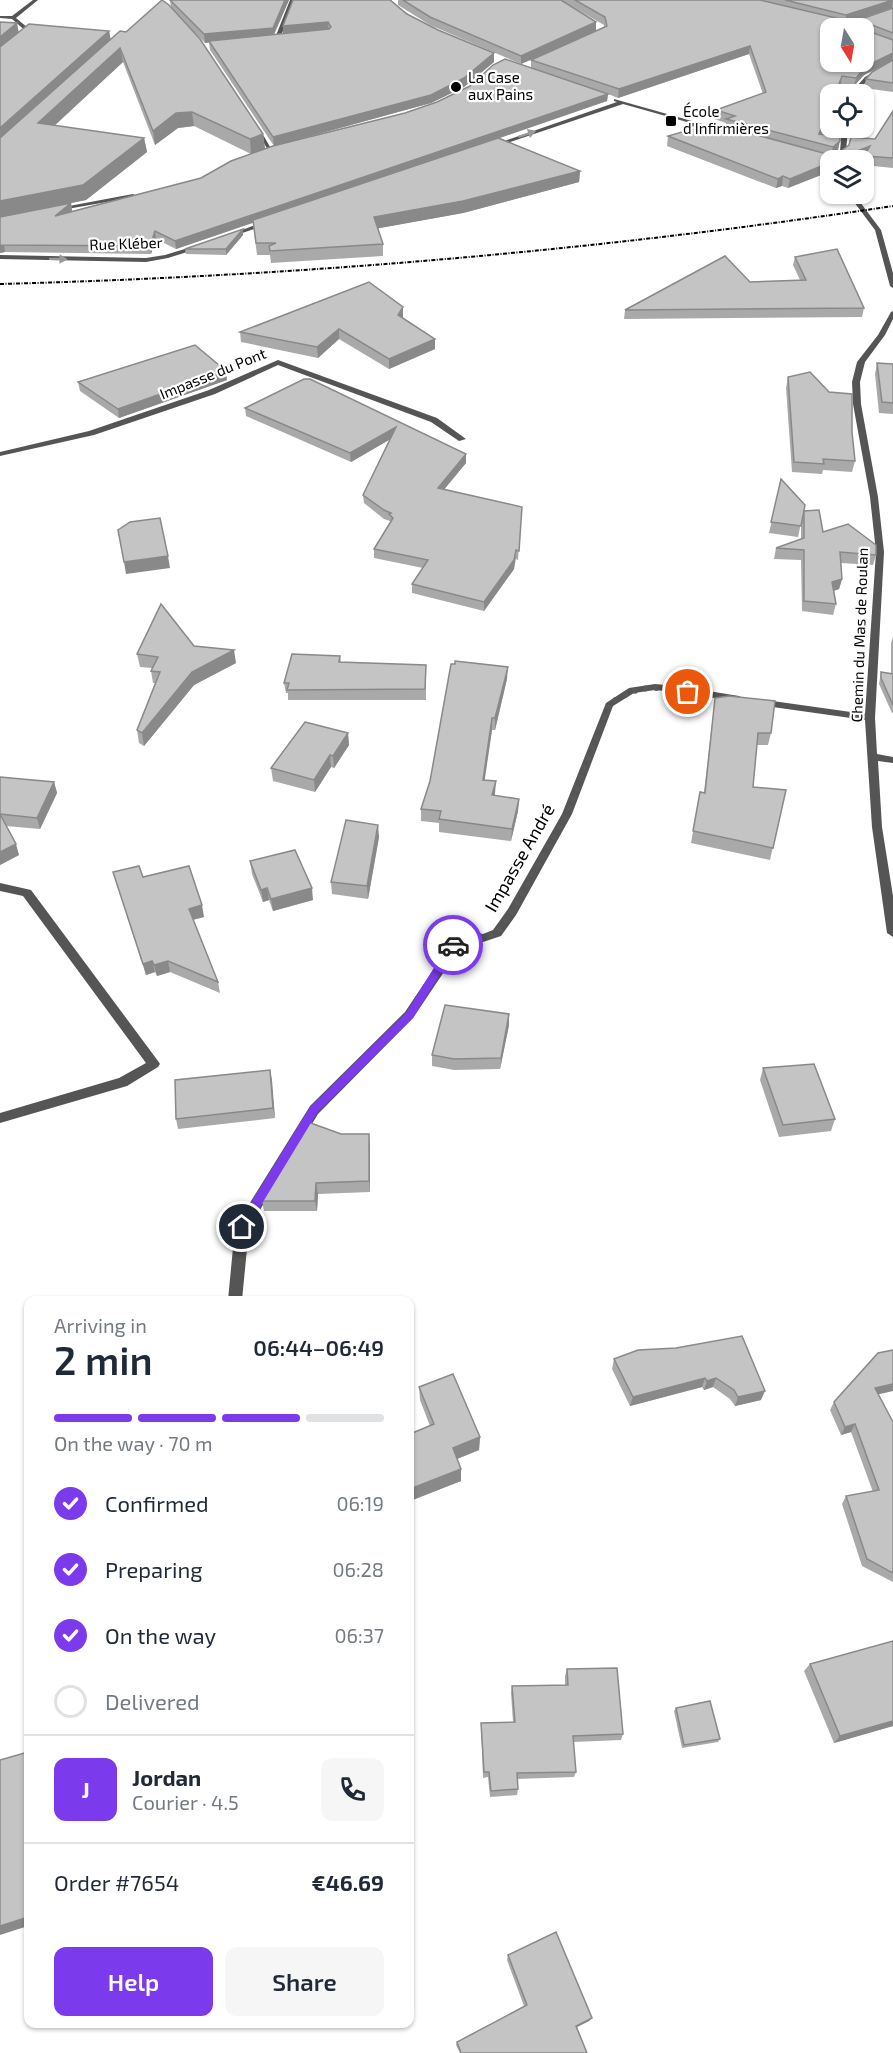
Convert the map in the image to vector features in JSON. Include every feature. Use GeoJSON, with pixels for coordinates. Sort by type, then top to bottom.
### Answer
{"type":"FeatureCollection","features":[{"type":"Feature","properties":{"kind":"street"},"geometry":{"type":"LineString","coordinates":[[13,18],[36,0]]}},
{"type":"Feature","properties":{"kind":"street"},"geometry":{"type":"LineString","coordinates":[[277,39],[292,0]]}},
{"type":"Feature","properties":{"kind":"street"},"geometry":{"type":"LineString","coordinates":[[0,17],[13,18],[31,33]]}},
{"type":"Feature","properties":{"kind":"street"},"geometry":{"type":"LineString","coordinates":[[21,32],[31,33]]}},
{"type":"Feature","properties":{"kind":"street"},"geometry":{"type":"LineString","coordinates":[[23,40],[31,33]]}},
{"type":"Feature","properties":{"kind":"street"},"geometry":{"type":"LineString","coordinates":[[256,41],[287,38]]}},
{"type":"Feature","properties":{"kind":"street"},"geometry":{"type":"LineString","coordinates":[[861,84],[867,78],[893,63]]}},
{"type":"Feature","properties":{"kind":"street"},"geometry":{"type":"LineString","coordinates":[[614,99],[730,132]]}},
{"type":"Feature","properties":{"kind":"street"},"geometry":{"type":"LineString","coordinates":[[489,147],[623,102]]}},
{"type":"Feature","properties":{"kind":"street"},"geometry":{"type":"LineString","coordinates":[[252,122],[272,151]]}},
{"type":"Feature","properties":{"kind":"street"},"geometry":{"type":"LineString","coordinates":[[261,154],[282,148]]}},
{"type":"Feature","properties":{"kind":"street"},"geometry":{"type":"LineString","coordinates":[[43,212],[146,193]]}},
{"type":"Feature","properties":{"kind":"street"},"geometry":{"type":"LineString","coordinates":[[858,204],[878,230],[893,286]]}},
{"type":"Feature","properties":{"kind":"street"},"geometry":{"type":"LineString","coordinates":[[220,239],[276,220]]}},
{"type":"Feature","properties":{"kind":"street","name":"Rue Kléber"},"geometry":{"type":"LineString","coordinates":[[0,257],[146,260],[166,257],[209,243]]}},
{"type":"Feature","properties":{"kind":"street","name":"Chemin du Mas de Roulan"},"geometry":{"type":"LineString","coordinates":[[893,313],[881,335],[861,362],[856,382],[857,404],[874,496],[880,552],[870,718],[877,827],[893,933]]}},
{"type":"Feature","properties":{"kind":"street","name":"Impasse du Pont"},"geometry":{"type":"LineString","coordinates":[[0,454],[91,433],[212,392],[278,362],[434,420],[462,439]]}},
{"type":"Feature","properties":{"kind":"street","name":"Impasse André"},"geometry":{"type":"LineString","coordinates":[[235,1296],[242,1227],[314,1110],[409,1015],[463,934],[483,938],[497,933],[567,814],[609,705],[621,695],[634,689],[653,687],[870,718]]}},
{"type":"Feature","properties":{"kind":"street"},"geometry":{"type":"LineString","coordinates":[[872,757],[893,760]]}},
{"type":"Feature","properties":{"kind":"street"},"geometry":{"type":"LineString","coordinates":[[0,887],[27,893],[154,1064],[123,1082],[0,1118]]}},
{"type":"Feature","properties":{"kind":"building"},"geometry":{"type":"Polygon","coordinates":[[[162,0],[200,39],[263,134],[250,139],[192,112],[176,113],[153,131],[120,48],[38,123],[144,138],[83,185],[0,201],[0,138],[120,31],[126,32],[162,0]]]}},
{"type":"Feature","properties":{"kind":"building"},"geometry":{"type":"Polygon","coordinates":[[[170,0],[285,0],[273,28],[204,34],[170,0]]]}},
{"type":"Feature","properties":{"kind":"building"},"geometry":{"type":"Polygon","coordinates":[[[293,0],[390,0],[407,14],[438,30],[494,53],[464,78],[431,95],[273,137],[209,41],[331,27],[328,22],[283,26],[293,0]]]}},
{"type":"Feature","properties":{"kind":"building"},"geometry":{"type":"Polygon","coordinates":[[[403,0],[561,0],[596,22],[521,56],[430,17],[403,0]]]}},
{"type":"Feature","properties":{"kind":"building"},"geometry":{"type":"Polygon","coordinates":[[[575,0],[760,0],[836,18],[820,18],[820,72],[861,72],[856,78],[842,76],[839,84],[820,84],[820,138],[840,138],[840,141],[833,147],[726,119],[735,116],[716,110],[766,92],[750,46],[619,89],[531,60],[607,26],[605,17],[575,0]]]}},
{"type":"Feature","properties":{"kind":"building"},"geometry":{"type":"Polygon","coordinates":[[[785,0],[893,0],[846,15],[785,0]]]}},
{"type":"Feature","properties":{"kind":"building"},"geometry":{"type":"Polygon","coordinates":[[[893,8],[893,33],[874,26],[874,18],[864,18],[893,8]]]}},
{"type":"Feature","properties":{"kind":"building"},"geometry":{"type":"Polygon","coordinates":[[[0,22],[17,23],[0,37],[0,22]]]}},
{"type":"Feature","properties":{"kind":"building"},"geometry":{"type":"Polygon","coordinates":[[[29,24],[109,31],[0,128],[0,47],[29,24]]]}},
{"type":"Feature","properties":{"kind":"building"},"geometry":{"type":"Polygon","coordinates":[[[874,33],[893,40],[893,53],[874,62],[874,33]]]}},
{"type":"Feature","properties":{"kind":"building"},"geometry":{"type":"Polygon","coordinates":[[[505,59],[608,94],[175,241],[155,231],[150,246],[0,245],[0,217],[71,203],[55,216],[201,178],[231,161],[273,146],[405,113],[437,102],[470,86],[493,65],[505,59]]]}},
{"type":"Feature","properties":{"kind":"building"},"geometry":{"type":"Polygon","coordinates":[[[893,60],[893,83],[866,79],[874,71],[893,60]]]}},
{"type":"Feature","properties":{"kind":"building"},"geometry":{"type":"Polygon","coordinates":[[[893,111],[893,158],[874,157],[874,150],[868,150],[870,146],[860,150],[842,150],[849,145],[851,138],[875,139],[893,111]]]}},
{"type":"Feature","properties":{"kind":"building"},"geometry":{"type":"Polygon","coordinates":[[[713,123],[820,152],[820,167],[790,179],[783,176],[778,179],[668,136],[713,123]]]}},
{"type":"Feature","properties":{"kind":"building"},"geometry":{"type":"Polygon","coordinates":[[[498,138],[580,171],[463,201],[374,217],[383,244],[270,251],[269,246],[276,243],[256,243],[253,220],[498,138]]]}},
{"type":"Feature","properties":{"kind":"building"},"geometry":{"type":"Polygon","coordinates":[[[243,229],[226,249],[185,249],[243,229]]]}},
{"type":"Feature","properties":{"kind":"building"},"geometry":{"type":"Polygon","coordinates":[[[837,249],[864,308],[625,310],[725,256],[750,282],[806,280],[795,257],[837,249]]]}},
{"type":"Feature","properties":{"kind":"building"},"geometry":{"type":"Polygon","coordinates":[[[369,282],[403,307],[398,315],[435,339],[389,359],[339,329],[317,347],[240,332],[369,282]]]}},
{"type":"Feature","properties":{"kind":"building"},"geometry":{"type":"Polygon","coordinates":[[[195,345],[226,371],[118,409],[78,382],[195,345]]]}},
{"type":"Feature","properties":{"kind":"building"},"geometry":{"type":"Polygon","coordinates":[[[877,363],[893,364],[893,403],[882,402],[877,363]]]}},
{"type":"Feature","properties":{"kind":"building"},"geometry":{"type":"Polygon","coordinates":[[[810,372],[829,392],[852,394],[855,461],[823,459],[824,464],[794,462],[788,377],[810,372]]]}},
{"type":"Feature","properties":{"kind":"building"},"geometry":{"type":"Polygon","coordinates":[[[304,379],[310,379],[466,454],[438,488],[522,507],[519,551],[516,550],[514,560],[484,602],[412,584],[428,560],[374,549],[393,518],[389,514],[391,513],[363,495],[396,427],[350,453],[245,408],[304,379]]]}},
{"type":"Feature","properties":{"kind":"building"},"geometry":{"type":"Polygon","coordinates":[[[781,479],[805,505],[801,526],[771,522],[781,479]]]}},
{"type":"Feature","properties":{"kind":"building"},"geometry":{"type":"Polygon","coordinates":[[[819,510],[823,532],[848,524],[876,545],[876,555],[840,552],[842,579],[832,582],[836,604],[804,601],[804,550],[776,548],[804,538],[804,511],[819,510]]]}},
{"type":"Feature","properties":{"kind":"building"},"geometry":{"type":"Polygon","coordinates":[[[160,518],[168,556],[124,562],[118,530],[130,522],[160,518]]]}},
{"type":"Feature","properties":{"kind":"building"},"geometry":{"type":"Polygon","coordinates":[[[161,604],[194,646],[234,650],[192,672],[142,733],[137,730],[160,672],[151,671],[158,657],[137,654],[161,604]]]}},
{"type":"Feature","properties":{"kind":"building"},"geometry":{"type":"Polygon","coordinates":[[[292,654],[340,656],[339,662],[426,665],[425,689],[287,690],[289,683],[284,683],[292,654]]]}},
{"type":"Feature","properties":{"kind":"building"},"geometry":{"type":"Polygon","coordinates":[[[455,661],[508,667],[495,718],[492,718],[483,780],[496,781],[492,795],[519,799],[512,829],[439,819],[441,811],[421,809],[430,781],[451,664],[455,664],[455,661]]]}},
{"type":"Feature","properties":{"kind":"building"},"geometry":{"type":"Polygon","coordinates":[[[881,672],[893,674],[893,705],[881,678],[881,672]]]}},
{"type":"Feature","properties":{"kind":"building"},"geometry":{"type":"Polygon","coordinates":[[[729,696],[775,701],[771,733],[758,733],[753,787],[786,790],[773,848],[693,831],[700,792],[705,793],[715,698],[729,696]]]}},
{"type":"Feature","properties":{"kind":"building"},"geometry":{"type":"Polygon","coordinates":[[[305,722],[348,733],[314,780],[271,768],[305,722]]]}},
{"type":"Feature","properties":{"kind":"building"},"geometry":{"type":"Polygon","coordinates":[[[0,777],[54,782],[37,818],[0,814],[0,777]]]}},
{"type":"Feature","properties":{"kind":"building"},"geometry":{"type":"Polygon","coordinates":[[[0,814],[16,844],[0,852],[0,814]]]}},
{"type":"Feature","properties":{"kind":"building"},"geometry":{"type":"Polygon","coordinates":[[[346,820],[378,825],[367,886],[331,882],[346,820]]]}},
{"type":"Feature","properties":{"kind":"building"},"geometry":{"type":"Polygon","coordinates":[[[295,850],[312,888],[271,899],[267,888],[261,890],[250,861],[295,850]]]}},
{"type":"Feature","properties":{"kind":"building"},"geometry":{"type":"Polygon","coordinates":[[[139,866],[143,877],[189,866],[202,905],[189,909],[218,982],[168,961],[154,965],[152,961],[143,964],[113,872],[139,866]]]}},
{"type":"Feature","properties":{"kind":"building"},"geometry":{"type":"Polygon","coordinates":[[[445,1005],[509,1014],[501,1058],[454,1059],[432,1055],[445,1005]]]}},
{"type":"Feature","properties":{"kind":"building"},"geometry":{"type":"Polygon","coordinates":[[[814,1064],[835,1119],[783,1125],[763,1068],[814,1064]]]}},
{"type":"Feature","properties":{"kind":"building"},"geometry":{"type":"Polygon","coordinates":[[[270,1070],[273,1108],[176,1119],[175,1080],[270,1070]]]}},
{"type":"Feature","properties":{"kind":"building"},"geometry":{"type":"Polygon","coordinates":[[[308,1122],[341,1134],[369,1134],[369,1181],[316,1183],[315,1201],[262,1201],[308,1122]]]}},
{"type":"Feature","properties":{"kind":"building"},"geometry":{"type":"Polygon","coordinates":[[[742,1336],[765,1391],[738,1397],[734,1390],[716,1378],[707,1381],[705,1378],[633,1397],[614,1359],[638,1350],[676,1348],[742,1336]]]}},
{"type":"Feature","properties":{"kind":"building"},"geometry":{"type":"Polygon","coordinates":[[[893,1350],[893,1384],[875,1388],[893,1422],[893,1573],[867,1559],[846,1496],[879,1490],[855,1424],[845,1427],[834,1402],[878,1353],[893,1350]]]}},
{"type":"Feature","properties":{"kind":"building"},"geometry":{"type":"Polygon","coordinates":[[[453,1374],[480,1437],[453,1448],[461,1469],[414,1487],[414,1432],[434,1424],[419,1387],[453,1374]]]}},
{"type":"Feature","properties":{"kind":"building"},"geometry":{"type":"Polygon","coordinates":[[[893,1641],[893,1721],[840,1736],[810,1664],[893,1641]]]}},
{"type":"Feature","properties":{"kind":"building"},"geometry":{"type":"Polygon","coordinates":[[[617,1668],[623,1734],[573,1736],[576,1772],[517,1773],[518,1789],[491,1791],[489,1772],[484,1772],[481,1723],[515,1722],[512,1686],[568,1685],[567,1669],[617,1668]]]}},
{"type":"Feature","properties":{"kind":"building"},"geometry":{"type":"Polygon","coordinates":[[[710,1701],[720,1739],[684,1745],[676,1708],[710,1701]]]}},
{"type":"Feature","properties":{"kind":"building"},"geometry":{"type":"Polygon","coordinates":[[[24,1753],[24,1918],[0,1926],[0,1760],[24,1753]]]}},
{"type":"Feature","properties":{"kind":"building"},"geometry":{"type":"Polygon","coordinates":[[[556,1932],[592,2018],[576,2026],[587,2053],[461,2053],[457,2042],[527,2005],[508,1955],[556,1932]]]}},
{"type":"Feature","properties":{"kind":"railway"},"geometry":{"type":"LineString","coordinates":[[0,284],[225,275],[448,259],[670,236],[893,206]]}},
{"type":"Feature","properties":{"kind":"way so far"},"geometry":{"type":"LineString","coordinates":[[453,945],[463,934],[483,938],[497,933],[512,912],[567,814],[609,705],[621,695],[634,689],[653,687],[688,692]]}},
{"type":"Feature","properties":{"kind":"place","name":"La Case aux Pains"},"geometry":{"type":"Point","coordinates":[456,87]}},
{"type":"Feature","properties":{"kind":"place","name":"École d'Infirmières"},"geometry":{"type":"Point","coordinates":[671,121]}},
{"type":"Feature","properties":{"kind":"route"},"geometry":{"type":"LineString","coordinates":[[242,1227],[314,1110],[409,1015],[453,945]]}}]}
